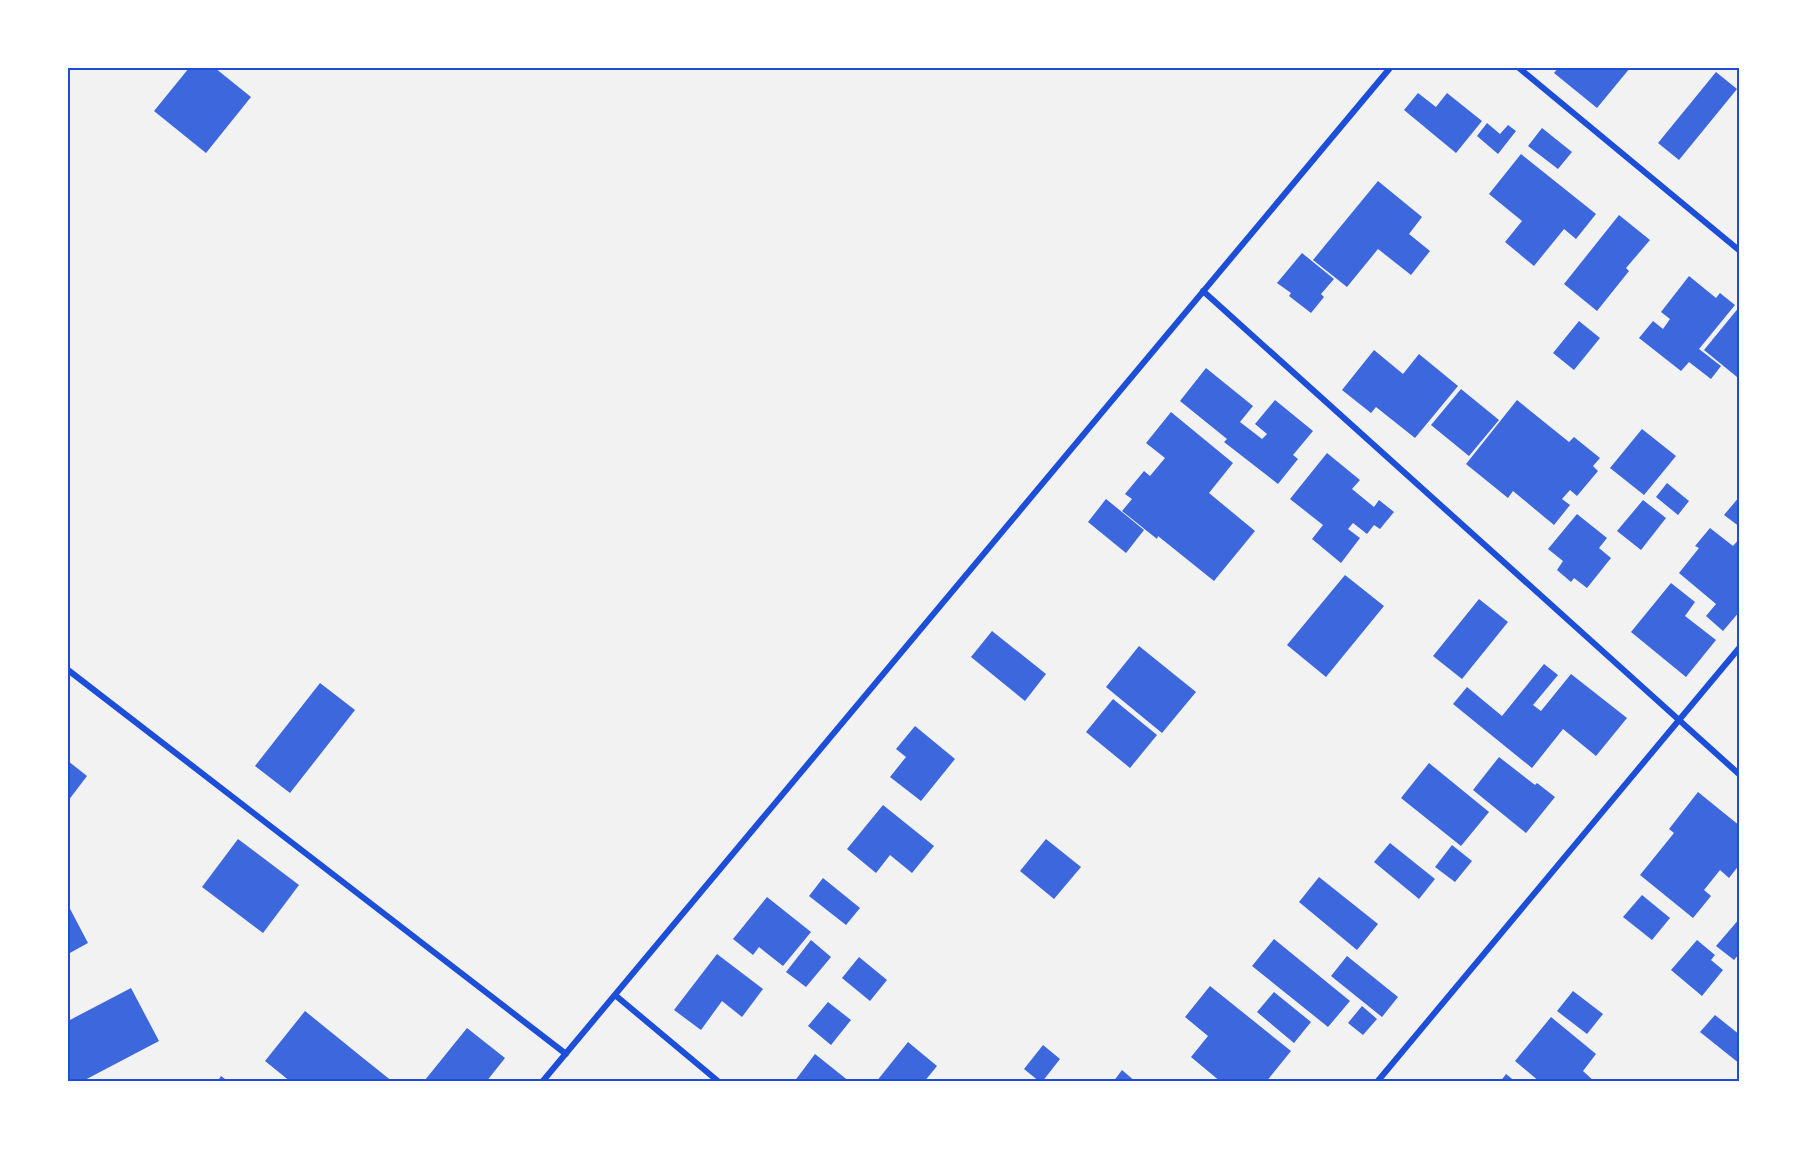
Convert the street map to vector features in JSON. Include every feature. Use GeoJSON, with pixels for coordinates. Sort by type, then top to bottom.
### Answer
{"type":"FeatureCollection","features":[{"type":"Feature","properties":{"kind":"street"},"geometry":{"type":"LineString","coordinates":[[542,1082],[1390,68]]}},
{"type":"Feature","properties":{"kind":"street"},"geometry":{"type":"LineString","coordinates":[[1519,68],[1740,251]]}},
{"type":"Feature","properties":{"kind":"street"},"geometry":{"type":"LineString","coordinates":[[1203,291],[1740,775]]}},
{"type":"Feature","properties":{"kind":"street"},"geometry":{"type":"LineString","coordinates":[[1377,1082],[1740,647]]}},
{"type":"Feature","properties":{"kind":"street"},"geometry":{"type":"LineString","coordinates":[[68,670],[566,1054]]}},
{"type":"Feature","properties":{"kind":"street"},"geometry":{"type":"LineString","coordinates":[[615,995],[719,1082]]}},
{"type":"Feature","properties":{"kind":"building"},"geometry":{"type":"Polygon","coordinates":[[[189,68],[215,68],[251,97],[206,153],[154,111],[189,68]]]}},
{"type":"Feature","properties":{"kind":"building"},"geometry":{"type":"Polygon","coordinates":[[[1558,68],[1630,68],[1597,108],[1554,73],[1558,68]]]}},
{"type":"Feature","properties":{"kind":"building"},"geometry":{"type":"Polygon","coordinates":[[[1716,72],[1737,89],[1679,160],[1658,143],[1716,72]]]}},
{"type":"Feature","properties":{"kind":"building"},"geometry":{"type":"Polygon","coordinates":[[[1418,93],[1436,107],[1447,93],[1482,121],[1456,153],[1404,110],[1418,93]]]}},
{"type":"Feature","properties":{"kind":"building"},"geometry":{"type":"Polygon","coordinates":[[[1487,123],[1500,134],[1508,125],[1516,131],[1498,154],[1477,136],[1487,123]]]}},
{"type":"Feature","properties":{"kind":"building"},"geometry":{"type":"Polygon","coordinates":[[[1542,128],[1572,152],[1558,169],[1528,146],[1542,128]]]}},
{"type":"Feature","properties":{"kind":"building"},"geometry":{"type":"Polygon","coordinates":[[[1521,154],[1596,214],[1576,239],[1564,229],[1534,266],[1505,242],[1522,221],[1489,194],[1521,154]]]}},
{"type":"Feature","properties":{"kind":"building"},"geometry":{"type":"Polygon","coordinates":[[[1378,181],[1422,217],[1409,234],[1430,251],[1411,275],[1378,249],[1347,287],[1313,260],[1378,181]]]}},
{"type":"Feature","properties":{"kind":"building"},"geometry":{"type":"Polygon","coordinates":[[[1619,215],[1650,240],[1626,268],[1629,271],[1597,311],[1564,284],[1619,215]]]}},
{"type":"Feature","properties":{"kind":"building"},"geometry":{"type":"Polygon","coordinates":[[[1302,253],[1334,279],[1321,294],[1324,297],[1311,313],[1289,296],[1291,293],[1277,283],[1302,253]]]}},
{"type":"Feature","properties":{"kind":"building"},"geometry":{"type":"Polygon","coordinates":[[[1689,276],[1716,298],[1720,293],[1735,305],[1699,349],[1721,366],[1711,379],[1689,362],[1681,371],[1639,338],[1653,321],[1663,329],[1670,319],[1661,312],[1689,276]]]}},
{"type":"Feature","properties":{"kind":"building"},"geometry":{"type":"Polygon","coordinates":[[[1740,306],[1740,374],[1737,377],[1704,350],[1740,306]]]}},
{"type":"Feature","properties":{"kind":"building"},"geometry":{"type":"Polygon","coordinates":[[[1579,321],[1600,338],[1574,370],[1553,353],[1579,321]]]}},
{"type":"Feature","properties":{"kind":"building"},"geometry":{"type":"Polygon","coordinates":[[[1374,350],[1403,374],[1419,354],[1458,386],[1415,438],[1376,407],[1371,413],[1342,390],[1374,350]]]}},
{"type":"Feature","properties":{"kind":"building"},"geometry":{"type":"Polygon","coordinates":[[[1206,368],[1253,406],[1240,422],[1262,439],[1267,434],[1255,424],[1275,400],[1313,431],[1293,455],[1298,459],[1278,484],[1224,442],[1227,439],[1180,401],[1206,368]]]}},
{"type":"Feature","properties":{"kind":"building"},"geometry":{"type":"Polygon","coordinates":[[[1461,389],[1499,420],[1469,456],[1431,425],[1461,389]]]}},
{"type":"Feature","properties":{"kind":"building"},"geometry":{"type":"Polygon","coordinates":[[[1517,400],[1569,442],[1574,437],[1600,458],[1593,466],[1598,471],[1577,496],[1570,490],[1562,499],[1570,505],[1554,525],[1513,491],[1508,498],[1466,464],[1517,400]]]}},
{"type":"Feature","properties":{"kind":"building"},"geometry":{"type":"Polygon","coordinates":[[[1171,412],[1233,463],[1209,493],[1255,531],[1214,581],[1158,536],[1157,539],[1122,511],[1132,499],[1125,494],[1144,471],[1150,476],[1165,458],[1146,443],[1171,412]]]}},
{"type":"Feature","properties":{"kind":"building"},"geometry":{"type":"Polygon","coordinates":[[[1642,429],[1676,456],[1644,495],[1610,468],[1642,429]]]}},
{"type":"Feature","properties":{"kind":"building"},"geometry":{"type":"Polygon","coordinates":[[[1327,453],[1360,480],[1352,489],[1374,507],[1379,500],[1394,512],[1380,529],[1374,525],[1367,534],[1353,523],[1348,529],[1360,538],[1341,563],[1312,539],[1323,525],[1290,499],[1327,453]]]}},
{"type":"Feature","properties":{"kind":"building"},"geometry":{"type":"Polygon","coordinates":[[[1667,483],[1689,501],[1678,515],[1656,497],[1667,483]]]}},
{"type":"Feature","properties":{"kind":"building"},"geometry":{"type":"Polygon","coordinates":[[[1740,496],[1740,527],[1724,515],[1740,496]]]}},
{"type":"Feature","properties":{"kind":"building"},"geometry":{"type":"Polygon","coordinates":[[[1106,499],[1144,530],[1126,553],[1088,522],[1106,499]]]}},
{"type":"Feature","properties":{"kind":"building"},"geometry":{"type":"Polygon","coordinates":[[[1643,500],[1666,518],[1641,550],[1617,531],[1643,500]]]}},
{"type":"Feature","properties":{"kind":"building"},"geometry":{"type":"Polygon","coordinates":[[[1577,514],[1607,538],[1599,548],[1611,558],[1587,588],[1574,578],[1571,582],[1557,570],[1563,561],[1548,549],[1577,514]]]}},
{"type":"Feature","properties":{"kind":"building"},"geometry":{"type":"Polygon","coordinates":[[[1710,528],[1733,546],[1740,538],[1740,611],[1723,631],[1706,616],[1716,604],[1679,573],[1699,548],[1695,546],[1710,528]]]}},
{"type":"Feature","properties":{"kind":"building"},"geometry":{"type":"Polygon","coordinates":[[[1345,575],[1384,606],[1326,677],[1287,645],[1345,575]]]}},
{"type":"Feature","properties":{"kind":"building"},"geometry":{"type":"Polygon","coordinates":[[[1671,583],[1695,602],[1685,616],[1716,640],[1686,677],[1631,632],[1671,583]]]}},
{"type":"Feature","properties":{"kind":"building"},"geometry":{"type":"Polygon","coordinates":[[[1479,599],[1508,622],[1462,679],[1433,656],[1479,599]]]}},
{"type":"Feature","properties":{"kind":"building"},"geometry":{"type":"Polygon","coordinates":[[[992,631],[1046,674],[1025,701],[971,657],[992,631]]]}},
{"type":"Feature","properties":{"kind":"building"},"geometry":{"type":"Polygon","coordinates":[[[1139,646],[1196,692],[1162,733],[1106,687],[1139,646]]]}},
{"type":"Feature","properties":{"kind":"building"},"geometry":{"type":"Polygon","coordinates":[[[1544,664],[1558,675],[1533,705],[1541,711],[1571,674],[1627,718],[1596,756],[1563,729],[1532,768],[1453,704],[1467,687],[1502,716],[1544,664]]]}},
{"type":"Feature","properties":{"kind":"building"},"geometry":{"type":"Polygon","coordinates":[[[320,683],[355,710],[290,793],[255,766],[320,683]]]}},
{"type":"Feature","properties":{"kind":"building"},"geometry":{"type":"Polygon","coordinates":[[[1113,699],[1157,735],[1130,768],[1086,732],[1113,699]]]}},
{"type":"Feature","properties":{"kind":"building"},"geometry":{"type":"Polygon","coordinates":[[[915,726],[955,759],[921,801],[890,777],[906,757],[896,749],[915,726]]]}},
{"type":"Feature","properties":{"kind":"building"},"geometry":{"type":"Polygon","coordinates":[[[1499,757],[1535,785],[1537,783],[1555,797],[1526,833],[1473,790],[1499,757]]]}},
{"type":"Feature","properties":{"kind":"building"},"geometry":{"type":"Polygon","coordinates":[[[68,761],[87,776],[68,801],[68,761]]]}},
{"type":"Feature","properties":{"kind":"building"},"geometry":{"type":"Polygon","coordinates":[[[1429,763],[1489,812],[1461,846],[1401,798],[1429,763]]]}},
{"type":"Feature","properties":{"kind":"building"},"geometry":{"type":"Polygon","coordinates":[[[1698,792],[1740,826],[1740,839],[1737,842],[1740,844],[1740,864],[1729,878],[1720,870],[1704,890],[1711,896],[1693,918],[1640,875],[1674,833],[1669,829],[1698,792]]]}},
{"type":"Feature","properties":{"kind":"building"},"geometry":{"type":"Polygon","coordinates":[[[883,805],[934,846],[912,873],[890,855],[876,873],[847,849],[883,805]]]}},
{"type":"Feature","properties":{"kind":"building"},"geometry":{"type":"Polygon","coordinates":[[[238,839],[299,885],[263,933],[202,887],[238,839]]]}},
{"type":"Feature","properties":{"kind":"building"},"geometry":{"type":"Polygon","coordinates":[[[1046,839],[1081,867],[1054,899],[1020,871],[1046,839]]]}},
{"type":"Feature","properties":{"kind":"building"},"geometry":{"type":"Polygon","coordinates":[[[1390,843],[1435,879],[1419,899],[1374,862],[1390,843]]]}},
{"type":"Feature","properties":{"kind":"building"},"geometry":{"type":"Polygon","coordinates":[[[1452,845],[1472,861],[1455,882],[1435,867],[1452,845]]]}},
{"type":"Feature","properties":{"kind":"building"},"geometry":{"type":"Polygon","coordinates":[[[1319,877],[1378,924],[1357,950],[1299,902],[1319,877]]]}},
{"type":"Feature","properties":{"kind":"building"},"geometry":{"type":"Polygon","coordinates":[[[823,878],[860,908],[846,925],[809,896],[823,878]]]}},
{"type":"Feature","properties":{"kind":"building"},"geometry":{"type":"Polygon","coordinates":[[[1642,895],[1670,918],[1652,940],[1623,917],[1642,895]]]}},
{"type":"Feature","properties":{"kind":"building"},"geometry":{"type":"Polygon","coordinates":[[[767,897],[811,932],[783,966],[759,947],[753,955],[733,939],[767,897]]]}},
{"type":"Feature","properties":{"kind":"building"},"geometry":{"type":"Polygon","coordinates":[[[68,905],[88,943],[68,954],[68,905]]]}},
{"type":"Feature","properties":{"kind":"building"},"geometry":{"type":"Polygon","coordinates":[[[1740,918],[1740,953],[1734,960],[1716,946],[1740,918]]]}},
{"type":"Feature","properties":{"kind":"building"},"geometry":{"type":"Polygon","coordinates":[[[1274,939],[1350,1001],[1328,1027],[1252,966],[1274,939]]]}},
{"type":"Feature","properties":{"kind":"building"},"geometry":{"type":"Polygon","coordinates":[[[811,940],[831,957],[806,987],[786,972],[811,940]]]}},
{"type":"Feature","properties":{"kind":"building"},"geometry":{"type":"Polygon","coordinates":[[[1697,940],[1715,955],[1711,960],[1723,970],[1702,996],[1671,970],[1697,940]]]}},
{"type":"Feature","properties":{"kind":"building"},"geometry":{"type":"Polygon","coordinates":[[[717,954],[763,989],[742,1017],[722,1001],[701,1030],[674,1010],[717,954]]]}},
{"type":"Feature","properties":{"kind":"building"},"geometry":{"type":"Polygon","coordinates":[[[1347,956],[1398,997],[1382,1017],[1331,976],[1347,956]]]}},
{"type":"Feature","properties":{"kind":"building"},"geometry":{"type":"Polygon","coordinates":[[[859,957],[887,980],[870,1001],[842,978],[859,957]]]}},
{"type":"Feature","properties":{"kind":"building"},"geometry":{"type":"Polygon","coordinates":[[[1210,986],[1291,1051],[1266,1082],[1221,1082],[1191,1057],[1208,1036],[1185,1017],[1210,986]]]}},
{"type":"Feature","properties":{"kind":"building"},"geometry":{"type":"Polygon","coordinates":[[[131,988],[159,1041],[81,1082],[68,1082],[68,1021],[131,988]]]}},
{"type":"Feature","properties":{"kind":"building"},"geometry":{"type":"Polygon","coordinates":[[[1573,991],[1603,1014],[1587,1034],[1557,1011],[1573,991]]]}},
{"type":"Feature","properties":{"kind":"building"},"geometry":{"type":"Polygon","coordinates":[[[1274,992],[1311,1022],[1294,1043],[1257,1012],[1274,992]]]}},
{"type":"Feature","properties":{"kind":"building"},"geometry":{"type":"Polygon","coordinates":[[[828,1002],[851,1020],[831,1045],[808,1026],[828,1002]]]}},
{"type":"Feature","properties":{"kind":"building"},"geometry":{"type":"Polygon","coordinates":[[[1362,1006],[1377,1019],[1363,1035],[1348,1023],[1362,1006]]]}},
{"type":"Feature","properties":{"kind":"building"},"geometry":{"type":"Polygon","coordinates":[[[305,1011],[393,1082],[291,1082],[265,1061],[305,1011]]]}},
{"type":"Feature","properties":{"kind":"building"},"geometry":{"type":"Polygon","coordinates":[[[1715,1015],[1740,1035],[1740,1064],[1700,1032],[1715,1015]]]}},
{"type":"Feature","properties":{"kind":"building"},"geometry":{"type":"Polygon","coordinates":[[[1551,1017],[1596,1054],[1583,1071],[1595,1082],[1540,1082],[1515,1061],[1551,1017]]]}},
{"type":"Feature","properties":{"kind":"building"},"geometry":{"type":"Polygon","coordinates":[[[467,1028],[505,1058],[486,1082],[428,1082],[425,1080],[467,1028]]]}},
{"type":"Feature","properties":{"kind":"building"},"geometry":{"type":"Polygon","coordinates":[[[908,1042],[937,1066],[924,1082],[876,1082],[908,1042]]]}},
{"type":"Feature","properties":{"kind":"building"},"geometry":{"type":"Polygon","coordinates":[[[1043,1045],[1060,1059],[1040,1082],[1024,1069],[1043,1045]]]}},
{"type":"Feature","properties":{"kind":"building"},"geometry":{"type":"Polygon","coordinates":[[[815,1054],[850,1082],[794,1082],[815,1054]]]}},
{"type":"Feature","properties":{"kind":"building"},"geometry":{"type":"Polygon","coordinates":[[[1122,1070],[1136,1082],[1113,1082],[1122,1070]]]}},
{"type":"Feature","properties":{"kind":"building"},"geometry":{"type":"Polygon","coordinates":[[[1506,1074],[1516,1082],[1500,1082],[1506,1074]]]}},
{"type":"Feature","properties":{"kind":"building"},"geometry":{"type":"Polygon","coordinates":[[[221,1076],[229,1082],[217,1082],[221,1076]]]}}]}
